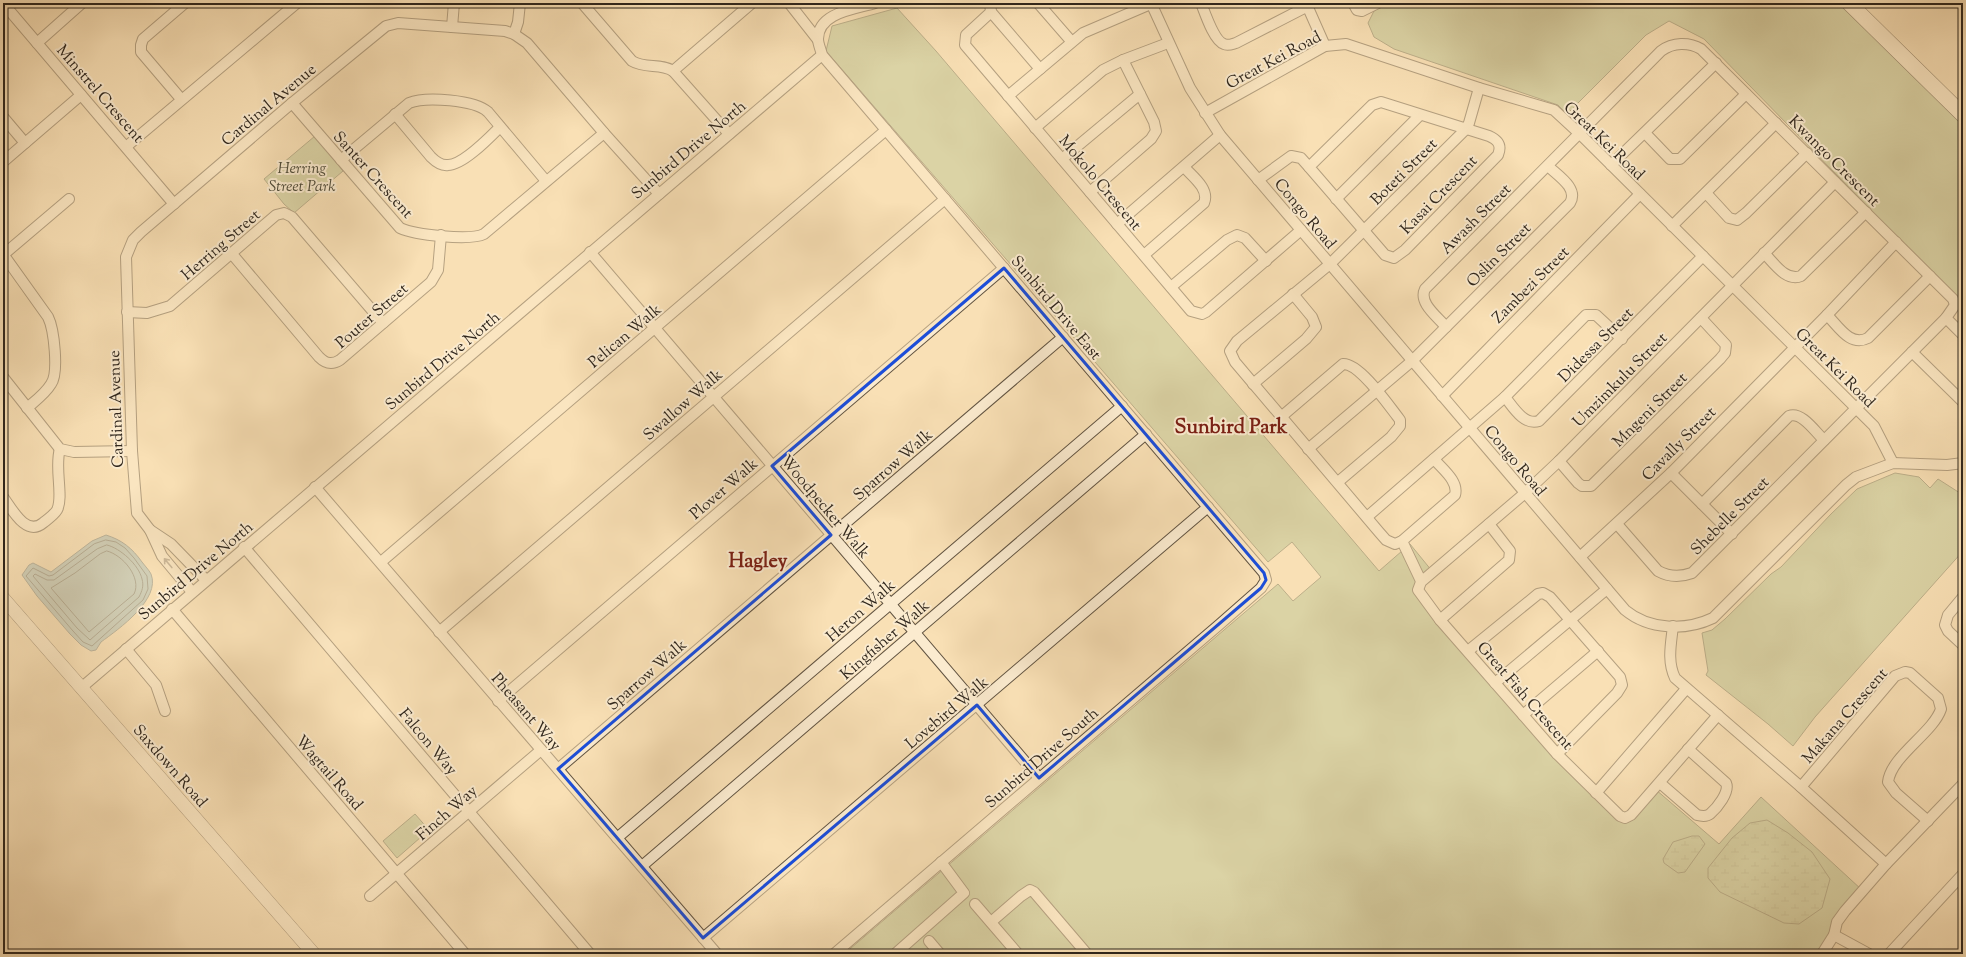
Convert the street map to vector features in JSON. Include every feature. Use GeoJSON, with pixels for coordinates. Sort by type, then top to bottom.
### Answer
{"type":"FeatureCollection","features":[{"type":"Feature","properties":{"kind":"main road"},"geometry":{"type":"LineString","coordinates":[[1849,3],[1963,115]]}},
{"type":"Feature","properties":{"kind":"street","name":"Minstrel Crescent"},"geometry":{"type":"LineString","coordinates":[[3,3],[174,204]]}},
{"type":"Feature","properties":{"kind":"street"},"geometry":{"type":"LineString","coordinates":[[37,43],[82,3]]}},
{"type":"Feature","properties":{"kind":"street"},"geometry":{"type":"LineString","coordinates":[[181,99],[147,59],[141,49],[142,42],[146,36],[185,3]]}},
{"type":"Feature","properties":{"kind":"street"},"geometry":{"type":"LineString","coordinates":[[126,146],[297,3]]}},
{"type":"Feature","properties":{"kind":"street"},"geometry":{"type":"LineString","coordinates":[[452,27],[454,3]]}},
{"type":"Feature","properties":{"kind":"street"},"geometry":{"type":"LineString","coordinates":[[514,34],[518,22],[520,3]]}},
{"type":"Feature","properties":{"kind":"street"},"geometry":{"type":"LineString","coordinates":[[582,3],[632,61],[637,64],[668,68],[673,71],[728,134]]}},
{"type":"Feature","properties":{"kind":"street"},"geometry":{"type":"LineString","coordinates":[[673,71],[752,3]]}},
{"type":"Feature","properties":{"kind":"street"},"geometry":{"type":"LineString","coordinates":[[789,3],[818,40],[822,55]]}},
{"type":"Feature","properties":{"kind":"street"},"geometry":{"type":"LineString","coordinates":[[818,40],[821,28],[836,15],[875,3]]}},
{"type":"Feature","properties":{"kind":"street"},"geometry":{"type":"LineString","coordinates":[[1038,3],[1071,41]]}},
{"type":"Feature","properties":{"kind":"street"},"geometry":{"type":"LineString","coordinates":[[1008,96],[1071,41],[1083,33],[1152,3]]}},
{"type":"Feature","properties":{"kind":"street","name":"Congo Road"},"geometry":{"type":"LineString","coordinates":[[1152,3],[1168,43],[1205,113],[1220,135],[1525,493],[1634,617],[1654,624],[1673,626],[1701,623],[1713,618],[1846,485],[1856,477],[1893,463],[1947,465],[1963,463]]}},
{"type":"Feature","properties":{"kind":"street"},"geometry":{"type":"LineString","coordinates":[[1201,3],[1216,36],[1220,42],[1227,45],[1236,43],[1307,5],[1325,46]]}},
{"type":"Feature","properties":{"kind":"street"},"geometry":{"type":"LineString","coordinates":[[1352,3],[1357,10],[1362,11],[1378,3]]}},
{"type":"Feature","properties":{"kind":"street"},"geometry":{"type":"LineString","coordinates":[[991,7],[1040,69]]}},
{"type":"Feature","properties":{"kind":"street","name":"Mokolo Crescent"},"geometry":{"type":"LineString","coordinates":[[991,7],[966,35],[964,45],[1191,311],[1202,314],[1301,230]]}},
{"type":"Feature","properties":{"kind":"street","name":"Cardinal Avenue"},"geometry":{"type":"LineString","coordinates":[[192,592],[162,556],[150,530],[137,513],[132,451],[125,265],[129,248],[141,232],[292,103],[386,26],[398,23],[505,31],[514,34],[527,43],[604,133],[659,194]]}},
{"type":"Feature","properties":{"kind":"street"},"geometry":{"type":"LineString","coordinates":[[1035,128],[1103,70],[1123,60],[1168,43]]}},
{"type":"Feature","properties":{"kind":"street","name":"Great Kei Road"},"geometry":{"type":"LineString","coordinates":[[1205,113],[1325,46],[1346,44],[1479,88],[1554,110],[1874,426],[1893,463]]}},
{"type":"Feature","properties":{"kind":"street","name":"Kwango Crescent"},"geometry":{"type":"LineString","coordinates":[[1580,134],[1665,48],[1679,44],[1696,46],[1701,49],[1807,153],[1953,299],[1955,305],[1946,318],[1856,408]]}},
{"type":"Feature","properties":{"kind":"street","name":"Sunbird Drive East"},"geometry":{"type":"LineString","coordinates":[[822,55],[1264,573],[1266,580]]}},
{"type":"Feature","properties":{"kind":"street","name":"Sunbird Drive North"},"geometry":{"type":"LineString","coordinates":[[81,688],[244,547],[822,55]]}},
{"type":"Feature","properties":{"kind":"street"},"geometry":{"type":"LineString","coordinates":[[1090,192],[1151,139],[1156,131],[1154,122],[1123,60]]}},
{"type":"Feature","properties":{"kind":"street"},"geometry":{"type":"LineString","coordinates":[[1611,166],[1716,63]]}},
{"type":"Feature","properties":{"kind":"street","name":"Boteti Street"},"geometry":{"type":"LineString","coordinates":[[1402,541],[1395,544],[1390,542],[1379,532],[1231,356],[1231,348],[1237,341],[1330,264],[1466,129],[1479,88]]}},
{"type":"Feature","properties":{"kind":"street"},"geometry":{"type":"LineString","coordinates":[[1062,159],[1140,94]]}},
{"type":"Feature","properties":{"kind":"street"},"geometry":{"type":"LineString","coordinates":[[1645,133],[1670,159],[1680,159],[1746,94]]}},
{"type":"Feature","properties":{"kind":"street"},"geometry":{"type":"LineString","coordinates":[[3,162],[81,95]]}},
{"type":"Feature","properties":{"kind":"street"},"geometry":{"type":"LineString","coordinates":[[341,160],[409,102],[419,100],[468,103],[484,108],[546,181]]}},
{"type":"Feature","properties":{"kind":"street"},"geometry":{"type":"LineString","coordinates":[[1309,167],[1375,103],[1381,102],[1466,129]]}},
{"type":"Feature","properties":{"kind":"street","name":"Santer Crescent"},"geometry":{"type":"LineString","coordinates":[[292,103],[400,228],[407,231],[441,235],[474,238],[484,234],[604,133]]}},
{"type":"Feature","properties":{"kind":"street"},"geometry":{"type":"LineString","coordinates":[[395,114],[432,157],[437,162],[446,166],[452,165],[464,159],[500,127]]}},
{"type":"Feature","properties":{"kind":"street"},"geometry":{"type":"LineString","coordinates":[[1336,199],[1420,115]]}},
{"type":"Feature","properties":{"kind":"street"},"geometry":{"type":"LineString","coordinates":[[3,117],[25,143]]}},
{"type":"Feature","properties":{"kind":"street"},"geometry":{"type":"LineString","coordinates":[[1672,226],[1776,123]]}},
{"type":"Feature","properties":{"kind":"street","name":"Kasai Crescent"},"geometry":{"type":"LineString","coordinates":[[1364,231],[1388,257],[1394,258],[1405,250],[1498,155],[1500,148],[1498,141],[1489,136],[1466,129]]}},
{"type":"Feature","properties":{"kind":"street","name":"Pelican Walk"},"geometry":{"type":"LineString","coordinates":[[381,562],[886,130]]}},
{"type":"Feature","properties":{"kind":"street","name":"Awash Street"},"geometry":{"type":"LineString","coordinates":[[1446,327],[1424,302],[1423,295],[1425,289],[1580,134]]}},
{"type":"Feature","properties":{"kind":"street"},"geometry":{"type":"LineString","coordinates":[[1117,224],[1220,135]]}},
{"type":"Feature","properties":{"kind":"street"},"geometry":{"type":"LineString","coordinates":[[1706,193],[1729,218],[1737,220],[1807,153]]}},
{"type":"Feature","properties":{"kind":"street"},"geometry":{"type":"LineString","coordinates":[[1258,180],[1291,156],[1301,158],[1364,231]]}},
{"type":"Feature","properties":{"kind":"street","name":"Oslin Street"},"geometry":{"type":"LineString","coordinates":[[1308,449],[1412,361],[1570,203],[1573,197],[1572,190],[1548,166]]}},
{"type":"Feature","properties":{"kind":"street"},"geometry":{"type":"LineString","coordinates":[[1144,255],[1204,203],[1205,192],[1184,167]]}},
{"type":"Feature","properties":{"kind":"street","name":"Umzimkulu Street"},"geometry":{"type":"LineString","coordinates":[[1525,493],[1559,461],[1835,182]]}},
{"type":"Feature","properties":{"kind":"street","name":"Zambezi Street"},"geometry":{"type":"LineString","coordinates":[[1442,396],[1640,194]]}},
{"type":"Feature","properties":{"kind":"street"},"geometry":{"type":"LineString","coordinates":[[27,408],[46,391],[54,379],[52,328],[48,317],[3,255],[69,199]]}},
{"type":"Feature","properties":{"kind":"street","name":"Swallow Walk"},"geometry":{"type":"LineString","coordinates":[[439,632],[945,199]]}},
{"type":"Feature","properties":{"kind":"street"},"geometry":{"type":"LineString","coordinates":[[1764,253],[1788,276],[1795,278],[1801,276],[1866,212]]}},
{"type":"Feature","properties":{"kind":"street","name":"Herring Street"},"geometry":{"type":"LineString","coordinates":[[127,312],[147,313],[170,306],[280,213],[287,214],[292,217],[384,323]]}},
{"type":"Feature","properties":{"kind":"street","name":"Pouter Street"},"geometry":{"type":"LineString","coordinates":[[232,254],[323,361],[332,364],[340,360],[425,288],[438,270],[441,235]]}},
{"type":"Feature","properties":{"kind":"street"},"geometry":{"type":"LineString","coordinates":[[1171,287],[1227,240],[1237,235],[1245,238],[1266,261]]}},
{"type":"Feature","properties":{"kind":"street","name":"Cavally Street"},"geometry":{"type":"LineString","coordinates":[[1580,557],[1670,473],[1827,315],[1896,242]]}},
{"type":"Feature","properties":{"kind":"street","name":"Woodpecker Walk"},"geometry":{"type":"LineString","coordinates":[[590,252],[1039,778]]}},
{"type":"Feature","properties":{"kind":"street","name":"Didessa Street"},"geometry":{"type":"LineString","coordinates":[[1505,397],[1524,419],[1532,422],[1539,421],[1703,256]]}},
{"type":"Feature","properties":{"kind":"street","name":"Plover Walk"},"geometry":{"type":"LineString","coordinates":[[498,701],[1004,268]]}},
{"type":"Feature","properties":{"kind":"street"},"geometry":{"type":"LineString","coordinates":[[1827,315],[1850,339],[1856,341],[1864,340],[1868,338],[1930,276]]}},
{"type":"Feature","properties":{"kind":"street"},"geometry":{"type":"LineString","coordinates":[[1254,384],[1306,339],[1316,327],[1312,317],[1294,294]]}},
{"type":"Feature","properties":{"kind":"street"},"geometry":{"type":"LineString","coordinates":[[1366,517],[1505,397],[1586,315],[1596,315],[1622,339]]}},
{"type":"Feature","properties":{"kind":"street","name":"Mngeni Street"},"geometry":{"type":"LineString","coordinates":[[1559,461],[1578,483],[1582,486],[1591,486],[1720,359],[1725,353],[1726,345],[1701,318]]}},
{"type":"Feature","properties":{"kind":"street"},"geometry":{"type":"LineString","coordinates":[[1946,318],[1963,335]]}},
{"type":"Feature","properties":{"kind":"street","name":"Sparrow Walk"},"geometry":{"type":"LineString","coordinates":[[558,769],[1063,337]]}},
{"type":"Feature","properties":{"kind":"street"},"geometry":{"type":"LineString","coordinates":[[1912,352],[1963,402]]}},
{"type":"Feature","properties":{"kind":"street"},"geometry":{"type":"LineString","coordinates":[[1281,417],[1343,364],[1352,365],[1356,368],[1376,390],[1397,416],[1400,426],[1391,437],[1338,482]]}},
{"type":"Feature","properties":{"kind":"street"},"geometry":{"type":"LineString","coordinates":[[3,377],[60,449],[74,452],[132,451]]}},
{"type":"Feature","properties":{"kind":"street","name":"Heron Walk"},"geometry":{"type":"LineString","coordinates":[[617,838],[1122,406]]}},
{"type":"Feature","properties":{"kind":"street","name":"Shebelle Street"},"geometry":{"type":"LineString","coordinates":[[1617,524],[1658,571],[1670,575],[1686,576],[1692,573],[1732,534],[1856,408]]}},
{"type":"Feature","properties":{"kind":"street"},"geometry":{"type":"LineString","coordinates":[[1702,504],[1789,416],[1794,415],[1800,417],[1824,440]]}},
{"type":"Feature","properties":{"kind":"street","name":"Kingfisher Walk"},"geometry":{"type":"LineString","coordinates":[[642,866],[1146,434]]}},
{"type":"Feature","properties":{"kind":"street"},"geometry":{"type":"LineString","coordinates":[[3,497],[25,525],[34,527],[40,525],[58,508],[57,466],[60,449]]}},
{"type":"Feature","properties":{"kind":"street"},"geometry":{"type":"LineString","coordinates":[[1434,459],[1454,483],[1456,490],[1455,495],[1402,541],[1421,581],[1525,493]]}},
{"type":"Feature","properties":{"kind":"street"},"geometry":{"type":"LineString","coordinates":[[1670,473],[1732,534]]}},
{"type":"Feature","properties":{"kind":"street","name":"Pheasant Way"},"geometry":{"type":"LineString","coordinates":[[316,487],[716,954]]}},
{"type":"Feature","properties":{"kind":"street","name":"Lovebird Walk"},"geometry":{"type":"LineString","coordinates":[[703,938],[1208,507]]}},
{"type":"Feature","properties":{"kind":"street"},"geometry":{"type":"LineString","coordinates":[[1440,620],[1509,560],[1510,551],[1489,524]]}},
{"type":"Feature","properties":{"kind":"street","name":"Cardinal Avenue"},"geometry":{"type":"LineString","coordinates":[[150,530],[171,544],[206,580]]}},
{"type":"Feature","properties":{"kind":"street","name":"Falcon Way"},"geometry":{"type":"LineString","coordinates":[[244,547],[590,954]]}},
{"type":"Feature","properties":{"kind":"street","name":"Sunbird Drive South"},"geometry":{"type":"LineString","coordinates":[[834,954],[1261,588],[1266,580]]}},
{"type":"Feature","properties":{"kind":"street","name":"Great Fish Crescent"},"geometry":{"type":"LineString","coordinates":[[1421,581],[1418,590],[1440,620],[1557,754],[1620,816],[1625,818],[1631,815],[1718,715]]}},
{"type":"Feature","properties":{"kind":"street"},"geometry":{"type":"LineString","coordinates":[[1494,683],[1607,588]]}},
{"type":"Feature","properties":{"kind":"street"},"geometry":{"type":"LineString","coordinates":[[1468,651],[1538,594],[1547,595],[1571,618],[1620,677],[1622,685],[1617,693],[1557,754]]}},
{"type":"Feature","properties":{"kind":"street"},"geometry":{"type":"LineString","coordinates":[[1963,597],[1948,615],[1945,625],[1948,631],[1963,645]]}},
{"type":"Feature","properties":{"kind":"street","name":"Saxdown Road"},"geometry":{"type":"LineString","coordinates":[[3,598],[314,954]]}},
{"type":"Feature","properties":{"kind":"street","name":"Wagtail Road"},"geometry":{"type":"LineString","coordinates":[[172,609],[398,873],[465,954]]}},
{"type":"Feature","properties":{"kind":"street"},"geometry":{"type":"LineString","coordinates":[[1673,626],[1671,668],[1675,678],[1802,787],[1886,864]]}},
{"type":"Feature","properties":{"kind":"street"},"geometry":{"type":"LineString","coordinates":[[126,649],[156,685],[165,711]]}},
{"type":"Feature","properties":{"kind":"street"},"geometry":{"type":"LineString","coordinates":[[1522,715],[1598,651]]}},
{"type":"Feature","properties":{"kind":"street","name":"Makana Crescent"},"geometry":{"type":"LineString","coordinates":[[1802,787],[1895,676],[1905,672],[1910,673],[1938,698],[1941,709],[1934,720],[1890,773],[1888,782],[1896,793],[1928,821]]}},
{"type":"Feature","properties":{"kind":"street"},"geometry":{"type":"LineString","coordinates":[[1596,793],[1686,689]]}},
{"type":"Feature","properties":{"kind":"street"},"geometry":{"type":"LineString","coordinates":[[1660,783],[1697,815],[1703,816],[1709,815],[1728,793],[1726,783],[1688,749]]}},
{"type":"Feature","properties":{"kind":"street","name":"Finch Way"},"geometry":{"type":"LineString","coordinates":[[370,896],[541,750]]}},
{"type":"Feature","properties":{"kind":"street"},"geometry":{"type":"LineString","coordinates":[[1822,954],[1834,935],[1839,919],[1886,864],[1963,784]]}},
{"type":"Feature","properties":{"kind":"street"},"geometry":{"type":"LineString","coordinates":[[895,954],[964,893],[942,862]]}},
{"type":"Feature","properties":{"kind":"street"},"geometry":{"type":"LineString","coordinates":[[1889,954],[1963,874]]}},
{"type":"Feature","properties":{"kind":"street"},"geometry":{"type":"LineString","coordinates":[[991,922],[1027,891],[1034,892],[1087,954]]}},
{"type":"Feature","properties":{"kind":"street"},"geometry":{"type":"LineString","coordinates":[[975,904],[1018,954]]}},
{"type":"Feature","properties":{"kind":"street"},"geometry":{"type":"LineString","coordinates":[[1834,935],[1869,954]]}},
{"type":"Feature","properties":{"kind":"street"},"geometry":{"type":"LineString","coordinates":[[929,941],[940,954]]}},
{"type":"Feature","properties":{"kind":"highlighted area"},"geometry":{"type":"Polygon","coordinates":[[[1004,268],[1264,573],[1266,580],[1261,588],[1039,778],[977,705],[703,938],[558,769],[831,535],[772,466],[1004,268]]]}},
{"type":"Feature","properties":{"kind":"green space"},"geometry":{"type":"Polygon","coordinates":[[[1386,3],[1841,3],[1963,123],[1963,302],[1960,301],[1704,39],[1669,21],[1646,35],[1567,114],[1558,105],[1394,49],[1374,37],[1368,23],[1374,11],[1386,3]]]}},
{"type":"Feature","properties":{"kind":"green space"},"geometry":{"type":"Polygon","coordinates":[[[897,8],[936,51],[1379,571],[1410,544],[1432,571],[1417,586],[1557,754],[1625,819],[1655,789],[1719,844],[1761,797],[1862,890],[1820,954],[844,954],[1278,584],[1293,601],[1321,577],[1292,542],[1268,562],[826,51],[832,26],[897,8]]]}},
{"type":"Feature","properties":{"kind":"green space","name":"Herring Street Park"},"geometry":{"type":"Polygon","coordinates":[[[315,136],[343,171],[294,213],[284,204],[264,179],[315,136]]]}},
{"type":"Feature","properties":{"kind":"green space"},"geometry":{"type":"Polygon","coordinates":[[[1895,473],[1919,477],[1930,488],[1938,479],[1963,495],[1963,551],[1815,717],[1793,746],[1768,724],[1706,675],[1708,671],[1702,633],[1712,630],[1771,574],[1781,567],[1857,489],[1895,473]]]}},
{"type":"Feature","properties":{"kind":"green space"},"geometry":{"type":"Polygon","coordinates":[[[415,814],[429,830],[397,858],[383,841],[415,814]]]}},
{"type":"Feature","properties":{"kind":"green space"},"geometry":{"type":"Polygon","coordinates":[[[1767,820],[1788,833],[1812,852],[1830,879],[1822,908],[1799,924],[1784,923],[1720,892],[1708,878],[1708,868],[1732,838],[1750,823],[1767,820]]]}},
{"type":"Feature","properties":{"kind":"green space"},"geometry":{"type":"Polygon","coordinates":[[[1692,836],[1699,836],[1705,844],[1685,872],[1678,873],[1664,863],[1663,859],[1673,842],[1692,836]]]}},
{"type":"Feature","properties":{"kind":"water"},"geometry":{"type":"Polygon","coordinates":[[[106,535],[122,542],[134,553],[150,572],[152,584],[150,593],[136,612],[101,642],[96,650],[91,651],[81,645],[70,634],[37,596],[22,575],[29,565],[33,563],[51,572],[92,541],[106,535]]]}},
{"type":"Feature","properties":{"kind":"district","name":"Sunbird Park"},"geometry":{"type":"Point","coordinates":[1231,426]}},
{"type":"Feature","properties":{"kind":"district","name":"Hagley"},"geometry":{"type":"Point","coordinates":[758,560]}}]}
